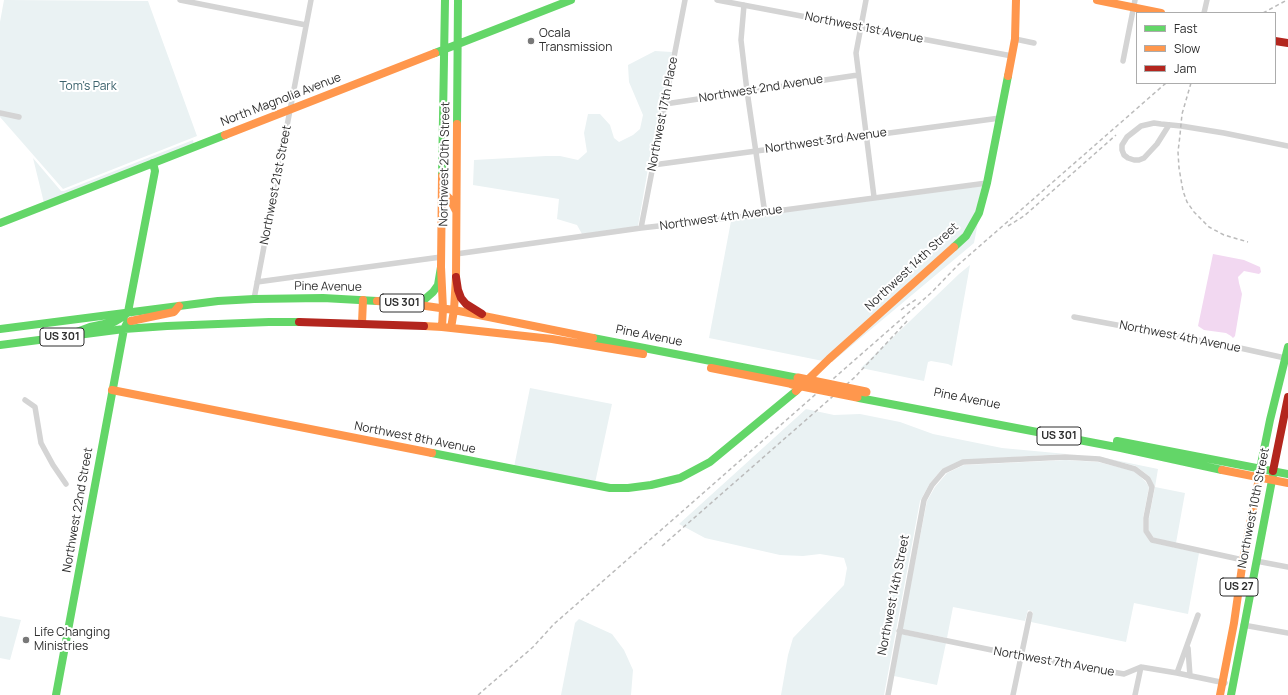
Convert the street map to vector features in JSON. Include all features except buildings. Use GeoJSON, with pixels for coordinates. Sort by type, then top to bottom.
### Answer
{"type":"FeatureCollection","features":[{"type":"Feature","properties":{"kind":"main road","name":"Northwest 20th Street"},"geometry":{"type":"LineString","coordinates":[[445,0],[441,267],[443,308],[446,327]]}},
{"type":"Feature","properties":{"kind":"main road","name":"Northwest 20th Street"},"geometry":{"type":"LineString","coordinates":[[446,327],[454,310],[456,277],[458,0]]}},
{"type":"Feature","properties":{"kind":"main road","name":"North Magnolia Avenue"},"geometry":{"type":"LineString","coordinates":[[0,223],[571,0]]}},
{"type":"Feature","properties":{"kind":"main road","name":"Northwest 14th Street"},"geometry":{"type":"LineString","coordinates":[[710,462],[792,395],[829,359],[940,261],[966,236],[980,213],[1015,39],[1016,0]]}},
{"type":"Feature","properties":{"kind":"main road"},"geometry":{"type":"LineString","coordinates":[[1097,0],[1134,4],[1158,12]]}},
{"type":"Feature","properties":{"kind":"main road"},"geometry":{"type":"LineString","coordinates":[[1276,41],[1288,43]]}},
{"type":"Feature","properties":{"kind":"main road"},"geometry":{"type":"LineString","coordinates":[[61,337],[90,327],[114,322],[128,312],[155,172],[153,163]]}},
{"type":"Feature","properties":{"kind":"main road"},"geometry":{"type":"LineString","coordinates":[[442,191],[450,199],[457,214]]}},
{"type":"Feature","properties":{"kind":"main road"},"geometry":{"type":"LineString","coordinates":[[412,304],[425,299],[433,292],[438,285],[441,267]]}},
{"type":"Feature","properties":{"kind":"main road"},"geometry":{"type":"LineString","coordinates":[[456,277],[461,298],[466,304],[486,317]]}},
{"type":"Feature","properties":{"kind":"main road","name":"Pine Avenue"},"geometry":{"type":"LineString","coordinates":[[0,329],[128,312],[254,299],[323,298],[412,304],[443,308],[555,330],[1121,448],[1271,481],[1288,483]]}},
{"type":"Feature","properties":{"kind":"main road"},"geometry":{"type":"LineString","coordinates":[[362,323],[363,300]]}},
{"type":"Feature","properties":{"kind":"main road"},"geometry":{"type":"LineString","coordinates":[[124,329],[127,323],[132,320],[174,312],[179,306]]}},
{"type":"Feature","properties":{"kind":"main road","name":"Pine Avenue"},"geometry":{"type":"LineString","coordinates":[[0,345],[124,329],[202,324],[269,322],[362,323],[446,327],[552,339],[795,381]]}},
{"type":"Feature","properties":{"kind":"main road","name":"Northwest 22nd Street"},"geometry":{"type":"LineString","coordinates":[[56,695],[124,329]]}},
{"type":"Feature","properties":{"kind":"main road"},"geometry":{"type":"LineString","coordinates":[[552,339],[555,330]]}},
{"type":"Feature","properties":{"kind":"main road","name":"Northwest 10th Street"},"geometry":{"type":"LineString","coordinates":[[1220,695],[1234,623],[1243,560],[1260,469],[1270,420],[1288,347]]}},
{"type":"Feature","properties":{"kind":"main road","name":"Northwest 8th Avenue"},"geometry":{"type":"LineString","coordinates":[[112,390],[610,488],[628,488],[658,484],[680,478],[710,462]]}},
{"type":"Feature","properties":{"kind":"main road","name":"Pine Avenue"},"geometry":{"type":"LineString","coordinates":[[862,395],[1288,474]]}},
{"type":"Feature","properties":{"kind":"main road","name":"Northwest 10th Street"},"geometry":{"type":"LineString","coordinates":[[1231,695],[1288,397]]}},
{"type":"Feature","properties":{"kind":"street"},"geometry":{"type":"LineString","coordinates":[[180,0],[306,25]]}},
{"type":"Feature","properties":{"kind":"street","name":"Northwest 21st Street"},"geometry":{"type":"LineString","coordinates":[[254,299],[311,0]]}},
{"type":"Feature","properties":{"kind":"street","name":"Northwest 17th Place"},"geometry":{"type":"LineString","coordinates":[[641,228],[685,0]]}},
{"type":"Feature","properties":{"kind":"street","name":"Northwest 1st Avenue"},"geometry":{"type":"LineString","coordinates":[[717,0],[1012,56]]}},
{"type":"Feature","properties":{"kind":"street"},"geometry":{"type":"LineString","coordinates":[[866,0],[856,53],[874,197]]}},
{"type":"Feature","properties":{"kind":"street"},"geometry":{"type":"LineString","coordinates":[[1204,12],[1207,0]]}},
{"type":"Feature","properties":{"kind":"street"},"geometry":{"type":"LineString","coordinates":[[1123,61],[1134,4]]}},
{"type":"Feature","properties":{"kind":"street"},"geometry":{"type":"LineString","coordinates":[[744,5],[741,40],[765,214]]}},
{"type":"Feature","properties":{"kind":"street"},"geometry":{"type":"LineString","coordinates":[[1015,39],[1034,43]]}},
{"type":"Feature","properties":{"kind":"street","name":"Northwest 2nd Avenue"},"geometry":{"type":"LineString","coordinates":[[665,104],[858,75]]}},
{"type":"Feature","properties":{"kind":"street"},"geometry":{"type":"LineString","coordinates":[[0,113],[19,117]]}},
{"type":"Feature","properties":{"kind":"street","name":"Northwest 3rd Avenue"},"geometry":{"type":"LineString","coordinates":[[653,165],[1000,118]]}},
{"type":"Feature","properties":{"kind":"street"},"geometry":{"type":"LineString","coordinates":[[1169,125],[1157,144],[1144,158],[1134,160],[1124,155],[1122,150],[1123,142],[1137,128],[1148,124],[1169,125],[1224,133],[1288,146]]}},
{"type":"Feature","properties":{"kind":"street","name":"Northwest 4th Avenue"},"geometry":{"type":"LineString","coordinates":[[456,254],[641,228],[765,214],[874,197],[986,183]]}},
{"type":"Feature","properties":{"kind":"street"},"geometry":{"type":"LineString","coordinates":[[257,282],[441,257]]}},
{"type":"Feature","properties":{"kind":"street","name":"Northwest 4th Avenue"},"geometry":{"type":"LineString","coordinates":[[1074,317],[1240,348],[1285,358]]}},
{"type":"Feature","properties":{"kind":"street"},"geometry":{"type":"LineString","coordinates":[[25,400],[35,407],[41,443],[53,465],[66,484]]}},
{"type":"Feature","properties":{"kind":"street","name":"Northwest 14th Street"},"geometry":{"type":"LineString","coordinates":[[888,695],[924,500],[932,485],[944,471],[964,462],[1065,457],[1098,459],[1135,469],[1148,479],[1152,487],[1146,518],[1146,531],[1152,540],[1243,560]]}},
{"type":"Feature","properties":{"kind":"street"},"geometry":{"type":"LineString","coordinates":[[1256,561],[1288,567]]}},
{"type":"Feature","properties":{"kind":"street"},"geometry":{"type":"LineString","coordinates":[[1013,695],[1030,614]]}},
{"type":"Feature","properties":{"kind":"street"},"geometry":{"type":"LineString","coordinates":[[1177,673],[1198,615]]}},
{"type":"Feature","properties":{"kind":"street"},"geometry":{"type":"LineString","coordinates":[[1234,623],[1288,633]]}},
{"type":"Feature","properties":{"kind":"street","name":"Northwest 7th Avenue"},"geometry":{"type":"LineString","coordinates":[[899,631],[1021,656],[1124,674],[1141,667],[1233,685]]}},
{"type":"Feature","properties":{"kind":"street"},"geometry":{"type":"LineString","coordinates":[[1188,644],[1190,676]]}},
{"type":"Feature","properties":{"kind":"street"},"geometry":{"type":"LineString","coordinates":[[1135,695],[1141,667]]}},
{"type":"Feature","properties":{"kind":"green space","name":"Tom's Park"},"geometry":{"type":"Polygon","coordinates":[[[4,0],[148,1],[197,136],[63,189],[0,117],[0,22],[4,0]]]}},
{"type":"Feature","properties":{"kind":"green space"},"geometry":{"type":"Polygon","coordinates":[[[655,51],[672,52],[649,163],[638,226],[582,234],[577,225],[557,219],[559,199],[473,185],[474,160],[560,156],[578,160],[587,152],[584,133],[588,114],[600,114],[610,125],[614,138],[619,142],[633,135],[640,129],[643,115],[629,82],[628,65],[655,51]]]}},
{"type":"Feature","properties":{"kind":"green space"},"geometry":{"type":"Polygon","coordinates":[[[193,140],[194,144],[44,203],[33,158],[61,191],[64,191],[193,140]]]}},
{"type":"Feature","properties":{"kind":"green space"},"geometry":{"type":"Polygon","coordinates":[[[982,186],[976,212],[963,235],[823,361],[709,338],[731,221],[785,212],[982,186]]]}},
{"type":"Feature","properties":{"kind":"green space"},"geometry":{"type":"Polygon","coordinates":[[[978,222],[974,243],[832,362],[830,362],[978,222]]]}},
{"type":"Feature","properties":{"kind":"green space"},"geometry":{"type":"Polygon","coordinates":[[[970,265],[952,366],[931,361],[928,362],[924,381],[861,368],[959,274],[970,265]]]}},
{"type":"Feature","properties":{"kind":"green space"},"geometry":{"type":"Polygon","coordinates":[[[530,388],[612,404],[595,483],[514,467],[530,388]]]}},
{"type":"Feature","properties":{"kind":"green space"},"geometry":{"type":"Polygon","coordinates":[[[806,409],[834,415],[860,414],[900,422],[933,434],[1002,448],[1088,456],[1065,454],[963,460],[942,469],[930,483],[920,501],[884,695],[781,695],[788,655],[793,638],[844,585],[847,568],[844,558],[820,554],[803,556],[780,555],[705,538],[679,524],[806,409]]]}},
{"type":"Feature","properties":{"kind":"green space"},"geometry":{"type":"Polygon","coordinates":[[[1100,457],[1158,469],[1155,487],[1150,477],[1136,466],[1100,457]]]}},
{"type":"Feature","properties":{"kind":"green space"},"geometry":{"type":"Polygon","coordinates":[[[1066,460],[1098,462],[1134,471],[1145,481],[1149,487],[1143,518],[1143,531],[1150,542],[1199,553],[1188,614],[1134,603],[1126,642],[1031,622],[1033,612],[1028,610],[1025,621],[953,607],[947,638],[902,629],[927,501],[935,487],[947,473],[964,465],[1066,460]]]}},
{"type":"Feature","properties":{"kind":"green space"},"geometry":{"type":"Polygon","coordinates":[[[1155,487],[1185,493],[1176,543],[1154,538],[1149,531],[1149,518],[1155,487]]]}},
{"type":"Feature","properties":{"kind":"green space"},"geometry":{"type":"Polygon","coordinates":[[[0,616],[21,620],[10,660],[0,658],[0,616]]]}},
{"type":"Feature","properties":{"kind":"green space"},"geometry":{"type":"Polygon","coordinates":[[[579,619],[612,634],[624,650],[633,670],[631,695],[561,695],[575,623],[579,619]]]}},
{"type":"Feature","properties":{"kind":"green space"},"geometry":{"type":"Polygon","coordinates":[[[901,634],[946,643],[937,685],[894,676],[901,634]]]}},
{"type":"Feature","properties":{"kind":"shaded area"},"geometry":{"type":"Polygon","coordinates":[[[1213,254],[1244,260],[1260,267],[1261,272],[1259,274],[1244,271],[1238,277],[1242,294],[1235,336],[1233,338],[1226,333],[1204,330],[1198,326],[1213,254]]]}},
{"type":"Feature","properties":{"kind":"railway"},"geometry":{"type":"LineString","coordinates":[[1265,12],[1287,0]]}},
{"type":"Feature","properties":{"kind":"railway"},"geometry":{"type":"LineString","coordinates":[[478,695],[533,647],[554,624],[931,293],[958,265],[1165,84]]}},
{"type":"Feature","properties":{"kind":"railway"},"geometry":{"type":"LineString","coordinates":[[1191,84],[1182,114],[1178,152],[1183,191],[1187,202],[1194,212],[1209,227],[1224,235],[1248,242]]}},
{"type":"Feature","properties":{"kind":"railway"},"geometry":{"type":"LineString","coordinates":[[1008,226],[1024,216],[1116,135]]}},
{"type":"Feature","properties":{"kind":"railway"},"geometry":{"type":"LineString","coordinates":[[901,310],[918,298]]}},
{"type":"Feature","properties":{"kind":"railway"},"geometry":{"type":"LineString","coordinates":[[662,546],[855,377],[908,320]]}},
{"type":"Feature","properties":{"kind":"traffic: fast"},"geometry":{"type":"LineString","coordinates":[[442,176],[445,0]]}},
{"type":"Feature","properties":{"kind":"traffic: fast"},"geometry":{"type":"LineString","coordinates":[[457,124],[458,0]]}},
{"type":"Feature","properties":{"kind":"traffic: fast"},"geometry":{"type":"LineString","coordinates":[[435,53],[571,0]]}},
{"type":"Feature","properties":{"kind":"traffic: fast"},"geometry":{"type":"LineString","coordinates":[[954,247],[966,236],[979,213],[987,183],[1008,76]]}},
{"type":"Feature","properties":{"kind":"traffic: fast"},"geometry":{"type":"LineString","coordinates":[[0,223],[225,135]]}},
{"type":"Feature","properties":{"kind":"traffic: fast"},"geometry":{"type":"LineString","coordinates":[[74,333],[90,327],[114,322],[128,312],[155,171],[153,163]]}},
{"type":"Feature","properties":{"kind":"traffic: fast"},"geometry":{"type":"LineString","coordinates":[[413,304],[425,299],[433,292],[438,285],[441,267]]}},
{"type":"Feature","properties":{"kind":"traffic: fast"},"geometry":{"type":"LineString","coordinates":[[0,329],[218,301],[323,298],[377,301]]}},
{"type":"Feature","properties":{"kind":"traffic: fast"},"geometry":{"type":"LineString","coordinates":[[56,695],[124,329],[127,323],[131,321]]}},
{"type":"Feature","properties":{"kind":"traffic: fast"},"geometry":{"type":"LineString","coordinates":[[0,345],[124,329],[167,326],[299,322]]}},
{"type":"Feature","properties":{"kind":"traffic: fast"},"geometry":{"type":"LineString","coordinates":[[593,338],[798,378]]}},
{"type":"Feature","properties":{"kind":"traffic: fast"},"geometry":{"type":"LineString","coordinates":[[1260,469],[1270,420],[1288,347]]}},
{"type":"Feature","properties":{"kind":"traffic: fast"},"geometry":{"type":"LineString","coordinates":[[432,453],[610,488],[628,488],[651,485],[680,478],[710,462],[796,391]]}},
{"type":"Feature","properties":{"kind":"traffic: fast"},"geometry":{"type":"LineString","coordinates":[[859,398],[1121,448],[1222,470]]}},
{"type":"Feature","properties":{"kind":"traffic: fast"},"geometry":{"type":"LineString","coordinates":[[1117,441],[1288,474]]}},
{"type":"Feature","properties":{"kind":"traffic: fast"},"geometry":{"type":"LineString","coordinates":[[1231,695],[1273,475]]}},
{"type":"Feature","properties":{"kind":"traffic: slow"},"geometry":{"type":"LineString","coordinates":[[1008,76],[1015,39],[1016,0]]}},
{"type":"Feature","properties":{"kind":"traffic: slow"},"geometry":{"type":"LineString","coordinates":[[1097,0],[1156,12]]}},
{"type":"Feature","properties":{"kind":"traffic: slow"},"geometry":{"type":"LineString","coordinates":[[225,135],[435,53]]}},
{"type":"Feature","properties":{"kind":"traffic: slow"},"geometry":{"type":"LineString","coordinates":[[451,328],[454,310],[456,277],[457,124]]}},
{"type":"Feature","properties":{"kind":"traffic: slow"},"geometry":{"type":"LineString","coordinates":[[442,176],[442,327]]}},
{"type":"Feature","properties":{"kind":"traffic: slow"},"geometry":{"type":"LineString","coordinates":[[442,191],[450,199],[456,211]]}},
{"type":"Feature","properties":{"kind":"traffic: slow"},"geometry":{"type":"LineString","coordinates":[[796,391],[829,359],[954,247]]}},
{"type":"Feature","properties":{"kind":"traffic: slow"},"geometry":{"type":"LineString","coordinates":[[362,323],[363,300]]}},
{"type":"Feature","properties":{"kind":"traffic: slow"},"geometry":{"type":"LineString","coordinates":[[377,301],[454,310],[593,338]]}},
{"type":"Feature","properties":{"kind":"traffic: slow"},"geometry":{"type":"LineString","coordinates":[[131,321],[174,312],[179,306]]}},
{"type":"Feature","properties":{"kind":"traffic: slow"},"geometry":{"type":"LineString","coordinates":[[424,326],[552,339],[643,354]]}},
{"type":"Feature","properties":{"kind":"traffic: slow"},"geometry":{"type":"LineString","coordinates":[[711,368],[792,384]]}},
{"type":"Feature","properties":{"kind":"traffic: slow"},"geometry":{"type":"LineString","coordinates":[[798,378],[866,392]]}},
{"type":"Feature","properties":{"kind":"traffic: slow"},"geometry":{"type":"LineString","coordinates":[[792,384],[857,397]]}},
{"type":"Feature","properties":{"kind":"traffic: slow"},"geometry":{"type":"LineString","coordinates":[[112,390],[432,453]]}},
{"type":"Feature","properties":{"kind":"traffic: slow"},"geometry":{"type":"LineString","coordinates":[[1222,470],[1288,483]]}},
{"type":"Feature","properties":{"kind":"traffic: slow"},"geometry":{"type":"LineString","coordinates":[[1220,695],[1234,623],[1243,560],[1260,473]]}},
{"type":"Feature","properties":{"kind":"traffic: jam"},"geometry":{"type":"LineString","coordinates":[[1276,41],[1288,43]]}},
{"type":"Feature","properties":{"kind":"traffic: jam"},"geometry":{"type":"LineString","coordinates":[[456,277],[461,298],[466,304],[482,314]]}},
{"type":"Feature","properties":{"kind":"traffic: jam"},"geometry":{"type":"LineString","coordinates":[[299,322],[424,326]]}},
{"type":"Feature","properties":{"kind":"traffic: jam"},"geometry":{"type":"LineString","coordinates":[[1273,471],[1288,397]]}},
{"type":"Feature","properties":{"kind":"place","name":"Ocala Transmission"},"geometry":{"type":"Point","coordinates":[531,41]}},
{"type":"Feature","properties":{"kind":"place","name":"Life Changing Ministries"},"geometry":{"type":"Point","coordinates":[26,640]}}]}
